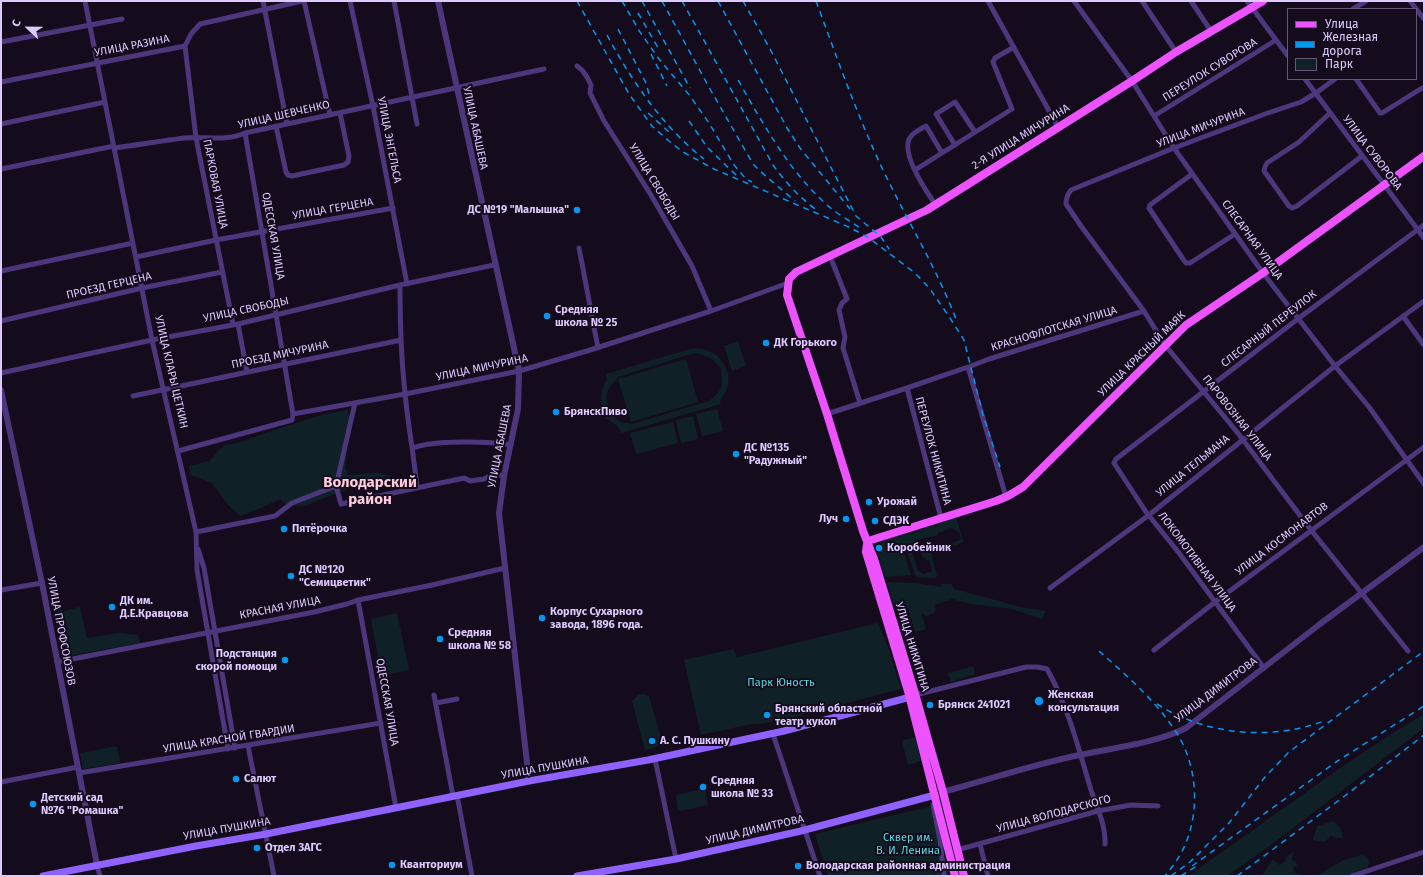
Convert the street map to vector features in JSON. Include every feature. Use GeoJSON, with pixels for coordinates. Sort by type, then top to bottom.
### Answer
{"type":"FeatureCollection","features":[{"type":"Feature","properties":{"kind":"main road","name":"2-Я УЛИЦА МИЧУРИНА"},"geometry":{"type":"LineString","coordinates":[[788,283],[796,272],[913,217],[935,204],[1211,31],[1249,4],[1263,1]]}},
{"type":"Feature","properties":{"kind":"main road","name":"УЛИЦА КРАСНЫЙ МАЯК"},"geometry":{"type":"LineString","coordinates":[[868,541],[1006,497],[1022,487],[1186,325],[1263,273],[1424,156]]}},
{"type":"Feature","properties":{"kind":"main road","name":"УЛИЦА НИКИТИНА"},"geometry":{"type":"LineString","coordinates":[[788,283],[787,295],[827,414],[863,531],[868,541],[912,696],[955,876]]}},
{"type":"Feature","properties":{"kind":"main road","name":"УЛИЦА ПУШКИНА"},"geometry":{"type":"LineString","coordinates":[[43,876],[266,834],[455,796],[655,759],[773,734],[912,696]]}},
{"type":"Feature","properties":{"kind":"main road","name":"УЛИЦА НИКИТИНА"},"geometry":{"type":"LineString","coordinates":[[936,794],[957,850],[964,876]]}},
{"type":"Feature","properties":{"kind":"main road","name":"УЛИЦА ДИМИТРОВА"},"geometry":{"type":"LineString","coordinates":[[577,876],[676,859],[804,830],[936,794]]}},
{"type":"Feature","properties":{"kind":"street","name":"УЛИЦА КЛАРЫ ЦЕТКИН"},"geometry":{"type":"LineString","coordinates":[[85,1],[152,340],[196,532],[197,570],[228,749]]}},
{"type":"Feature","properties":{"kind":"street"},"geometry":{"type":"LineString","coordinates":[[263,1],[287,124]]}},
{"type":"Feature","properties":{"kind":"street"},"geometry":{"type":"LineString","coordinates":[[303,1],[330,115]]}},
{"type":"Feature","properties":{"kind":"street","name":"УЛИЦА РАЗИНА"},"geometry":{"type":"LineString","coordinates":[[1,82],[185,46],[191,34],[200,24],[303,1]]}},
{"type":"Feature","properties":{"kind":"street","name":"УЛИЦА ЭНГЕЛЬСА"},"geometry":{"type":"LineString","coordinates":[[350,1],[373,106],[407,284]]}},
{"type":"Feature","properties":{"kind":"street"},"geometry":{"type":"LineString","coordinates":[[394,1],[417,124]]}},
{"type":"Feature","properties":{"kind":"street","name":"УЛИЦА АБАШЕВА"},"geometry":{"type":"LineString","coordinates":[[438,1],[494,265],[519,371],[518,409],[504,476],[499,513],[529,782]]}},
{"type":"Feature","properties":{"kind":"street"},"geometry":{"type":"LineString","coordinates":[[988,1],[1058,127]]}},
{"type":"Feature","properties":{"kind":"street","name":"СЛЕСАРНАЯ УЛИЦА"},"geometry":{"type":"LineString","coordinates":[[1074,1],[1132,81],[1174,148],[1263,273],[1299,318],[1334,366],[1369,407],[1424,484]]}},
{"type":"Feature","properties":{"kind":"street"},"geometry":{"type":"LineString","coordinates":[[1142,1],[1176,52]]}},
{"type":"Feature","properties":{"kind":"street"},"geometry":{"type":"LineString","coordinates":[[1191,1],[1211,31]]}},
{"type":"Feature","properties":{"kind":"street"},"geometry":{"type":"LineString","coordinates":[[1355,8],[1366,1]]}},
{"type":"Feature","properties":{"kind":"street"},"geometry":{"type":"LineString","coordinates":[[1249,4],[1276,40],[1286,48]]}},
{"type":"Feature","properties":{"kind":"street"},"geometry":{"type":"LineString","coordinates":[[1,42],[122,19]]}},
{"type":"Feature","properties":{"kind":"street","name":"ПЕРЕУЛОК СУВОРОВА"},"geometry":{"type":"LineString","coordinates":[[1154,116],[1276,40]]}},
{"type":"Feature","properties":{"kind":"street","name":"ПАРКОВАЯ УЛИЦА"},"geometry":{"type":"LineString","coordinates":[[185,46],[196,138],[222,272],[247,372]]}},
{"type":"Feature","properties":{"kind":"street"},"geometry":{"type":"LineString","coordinates":[[915,170],[1012,109],[993,62],[995,58],[1014,47]]}},
{"type":"Feature","properties":{"kind":"street","name":"УЛИЦА СВОБОДЫ"},"geometry":{"type":"LineString","coordinates":[[577,66],[587,77],[591,86],[590,93],[604,121],[651,195],[692,266],[712,312]]}},
{"type":"Feature","properties":{"kind":"street","name":"УЛИЦА ШЕВЧЕНКО"},"geometry":{"type":"LineString","coordinates":[[1,169],[114,147],[196,138],[236,137],[245,133],[276,126],[544,69]]}},
{"type":"Feature","properties":{"kind":"street","name":"УЛИЦА СУВОРОВА"},"geometry":{"type":"LineString","coordinates":[[1306,80],[1424,238]]}},
{"type":"Feature","properties":{"kind":"street","name":"УЛИЦА МИЧУРИНА"},"geometry":{"type":"LineString","coordinates":[[1071,190],[1174,148],[1301,102],[1334,80]]}},
{"type":"Feature","properties":{"kind":"street"},"geometry":{"type":"LineString","coordinates":[[1357,80],[1380,113],[1424,88]]}},
{"type":"Feature","properties":{"kind":"street"},"geometry":{"type":"LineString","coordinates":[[1,124],[105,102]]}},
{"type":"Feature","properties":{"kind":"street"},"geometry":{"type":"LineString","coordinates":[[955,145],[936,114],[955,102],[975,132]]}},
{"type":"Feature","properties":{"kind":"street"},"geometry":{"type":"LineString","coordinates":[[276,126],[286,172],[288,175],[292,176],[344,165],[348,162],[349,156],[340,113]]}},
{"type":"Feature","properties":{"kind":"street"},"geometry":{"type":"LineString","coordinates":[[1330,114],[1299,142],[1267,163],[1265,167],[1264,171],[1289,206],[1292,208],[1297,206],[1362,156]]}},
{"type":"Feature","properties":{"kind":"street"},"geometry":{"type":"LineString","coordinates":[[935,204],[915,170],[907,148],[909,138],[914,133],[926,126],[942,153]]}},
{"type":"Feature","properties":{"kind":"street","name":"ОДЕССКАЯ УЛИЦА"},"geometry":{"type":"LineString","coordinates":[[245,133],[293,414]]}},
{"type":"Feature","properties":{"kind":"street"},"geometry":{"type":"LineString","coordinates":[[1192,174],[1150,205],[1149,208],[1183,259],[1190,263],[1235,234]]}},
{"type":"Feature","properties":{"kind":"street","name":"ПАРОВОЗНАЯ УЛИЦА"},"geometry":{"type":"LineString","coordinates":[[1071,190],[1067,196],[1066,204],[1144,311],[1166,345],[1243,439],[1311,530],[1408,651]]}},
{"type":"Feature","properties":{"kind":"street","name":"УЛИЦА ГЕРЦЕНА"},"geometry":{"type":"LineString","coordinates":[[136,257],[216,240],[393,208]]}},
{"type":"Feature","properties":{"kind":"street","name":"СЛЕСАРНЫЙ ПЕРЕУЛОК"},"geometry":{"type":"LineString","coordinates":[[1116,467],[1114,463],[1116,459],[1299,318],[1424,225]]}},
{"type":"Feature","properties":{"kind":"street"},"geometry":{"type":"LineString","coordinates":[[1,270],[133,243]]}},
{"type":"Feature","properties":{"kind":"street"},"geometry":{"type":"LineString","coordinates":[[578,248],[598,348]]}},
{"type":"Feature","properties":{"kind":"street"},"geometry":{"type":"LineString","coordinates":[[830,256],[847,299],[842,303],[839,310],[845,337],[843,348],[860,403]]}},
{"type":"Feature","properties":{"kind":"street","name":"УЛИЦА СВОБОДЫ"},"geometry":{"type":"LineString","coordinates":[[1,373],[152,340],[236,324],[494,265]]}},
{"type":"Feature","properties":{"kind":"street","name":"ПРОЕЗД ГЕРЦЕНА"},"geometry":{"type":"LineString","coordinates":[[1,321],[142,288],[222,272]]}},
{"type":"Feature","properties":{"kind":"street","name":"УЛИЦА МИЧУРИНА"},"geometry":{"type":"LineString","coordinates":[[178,451],[292,420],[293,414],[405,394],[519,371],[712,312],[788,283]]}},
{"type":"Feature","properties":{"kind":"street"},"geometry":{"type":"LineString","coordinates":[[400,286],[401,340],[405,394],[417,488]]}},
{"type":"Feature","properties":{"kind":"street","name":"УЛИЦА ТЕЛЬМАНА"},"geometry":{"type":"LineString","coordinates":[[1050,588],[1149,515],[1334,366],[1424,301]]}},
{"type":"Feature","properties":{"kind":"street","name":"КРАСНОФЛОТСКАЯ УЛИЦА"},"geometry":{"type":"LineString","coordinates":[[827,414],[989,359],[1144,311]]}},
{"type":"Feature","properties":{"kind":"street"},"geometry":{"type":"LineString","coordinates":[[1403,316],[1423,344]]}},
{"type":"Feature","properties":{"kind":"street","name":"ПРОЕЗД МИЧУРИНА"},"geometry":{"type":"LineString","coordinates":[[132,396],[401,340]]}},
{"type":"Feature","properties":{"kind":"street"},"geometry":{"type":"LineString","coordinates":[[969,366],[1006,497]]}},
{"type":"Feature","properties":{"kind":"street","name":"ПЕРЕУЛОК НИКИТИНА"},"geometry":{"type":"LineString","coordinates":[[907,388],[941,518]]}},
{"type":"Feature","properties":{"kind":"street","name":"УЛИЦА ПРОФСОЮЗОВ"},"geometry":{"type":"LineString","coordinates":[[1,390],[42,583],[100,876]]}},
{"type":"Feature","properties":{"kind":"street"},"geometry":{"type":"LineString","coordinates":[[355,403],[336,486],[341,504],[464,478],[470,481],[484,480],[494,474],[504,476]]}},
{"type":"Feature","properties":{"kind":"street"},"geometry":{"type":"LineString","coordinates":[[413,448],[422,444],[475,442],[511,445]]}},
{"type":"Feature","properties":{"kind":"street","name":"УЛИЦА КОСМОНАВТОВ"},"geometry":{"type":"LineString","coordinates":[[1154,650],[1215,602],[1424,447]]}},
{"type":"Feature","properties":{"kind":"street","name":"ЛОКОМОТИВНАЯ УЛИЦА"},"geometry":{"type":"LineString","coordinates":[[1116,467],[1149,515],[1264,668]]}},
{"type":"Feature","properties":{"kind":"street"},"geometry":{"type":"LineString","coordinates":[[196,532],[275,516],[292,503],[336,486]]}},
{"type":"Feature","properties":{"kind":"street"},"geometry":{"type":"LineString","coordinates":[[197,547],[204,568],[235,748]]}},
{"type":"Feature","properties":{"kind":"street","name":"УЛИЦА ДИМИТРОВА"},"geometry":{"type":"LineString","coordinates":[[936,794],[1080,755],[1153,740],[1177,733],[1196,722],[1205,713],[1424,547]]}},
{"type":"Feature","properties":{"kind":"street","name":"КРАСНАЯ УЛИЦА"},"geometry":{"type":"LineString","coordinates":[[57,662],[314,612],[358,600],[504,568]]}},
{"type":"Feature","properties":{"kind":"street"},"geometry":{"type":"LineString","coordinates":[[1,590],[42,583]]}},
{"type":"Feature","properties":{"kind":"street","name":"ОДЕССКАЯ УЛИЦА"},"geometry":{"type":"LineString","coordinates":[[358,600],[396,808]]}},
{"type":"Feature","properties":{"kind":"street","name":"УЛИЦА ПУШКИНА"},"geometry":{"type":"LineString","coordinates":[[912,696],[1026,667],[1047,669],[1056,686],[1080,755]]}},
{"type":"Feature","properties":{"kind":"street"},"geometry":{"type":"LineString","coordinates":[[434,695],[472,876]]}},
{"type":"Feature","properties":{"kind":"street"},"geometry":{"type":"LineString","coordinates":[[436,703],[457,699]]}},
{"type":"Feature","properties":{"kind":"street","name":"УЛИЦА КРАСНОЙ ГВАРДИИ"},"geometry":{"type":"LineString","coordinates":[[1,782],[248,746],[381,722]]}},
{"type":"Feature","properties":{"kind":"street"},"geometry":{"type":"LineString","coordinates":[[773,734],[820,876]]}},
{"type":"Feature","properties":{"kind":"street"},"geometry":{"type":"LineString","coordinates":[[248,746],[274,876]]}},
{"type":"Feature","properties":{"kind":"street"},"geometry":{"type":"LineString","coordinates":[[1080,755],[1104,827],[1105,844]]}},
{"type":"Feature","properties":{"kind":"street"},"geometry":{"type":"LineString","coordinates":[[655,759],[676,859]]}},
{"type":"Feature","properties":{"kind":"street"},"geometry":{"type":"LineString","coordinates":[[936,794],[944,876]]}},
{"type":"Feature","properties":{"kind":"street","name":"УЛИЦА ВОЛОДАРСКОГО"},"geometry":{"type":"LineString","coordinates":[[957,850],[1098,811],[1132,805],[1158,806]]}},
{"type":"Feature","properties":{"kind":"street"},"geometry":{"type":"LineString","coordinates":[[980,844],[988,876]]}},
{"type":"Feature","properties":{"kind":"street"},"geometry":{"type":"LineString","coordinates":[[1352,876],[1424,852]]}},
{"type":"Feature","properties":{"kind":"green space"},"geometry":{"type":"Polygon","coordinates":[[[738,341],[746,366],[732,371],[724,346],[738,341]]]}},
{"type":"Feature","properties":{"kind":"green space"},"geometry":{"type":"Polygon","coordinates":[[[693,348],[703,349],[720,358],[725,365],[728,374],[728,382],[726,391],[720,400],[721,404],[621,433],[616,426],[605,417],[603,411],[601,395],[607,380],[606,374],[693,348]],[[694,353],[618,377],[608,390],[606,397],[610,412],[615,418],[622,422],[632,424],[709,401],[720,390],[722,384],[721,369],[712,359],[694,353]]]}},
{"type":"Feature","properties":{"kind":"green space"},"geometry":{"type":"Polygon","coordinates":[[[686,359],[698,402],[631,422],[618,379],[686,359]]]}},
{"type":"Feature","properties":{"kind":"green space"},"geometry":{"type":"Polygon","coordinates":[[[717,409],[723,431],[702,436],[696,414],[717,409]]]}},
{"type":"Feature","properties":{"kind":"green space"},"geometry":{"type":"Polygon","coordinates":[[[348,410],[350,418],[345,468],[348,475],[378,473],[391,476],[350,488],[304,506],[287,505],[280,499],[240,516],[229,506],[212,483],[191,475],[189,466],[209,461],[224,445],[241,442],[325,414],[348,410]]]}},
{"type":"Feature","properties":{"kind":"green space"},"geometry":{"type":"Polygon","coordinates":[[[693,416],[698,439],[681,443],[676,420],[693,416]]]}},
{"type":"Feature","properties":{"kind":"green space"},"geometry":{"type":"Polygon","coordinates":[[[673,422],[678,443],[636,454],[630,433],[673,422]]]}},
{"type":"Feature","properties":{"kind":"green space"},"geometry":{"type":"Polygon","coordinates":[[[956,517],[963,541],[962,543],[931,553],[937,576],[936,578],[916,577],[906,549],[903,550],[911,575],[885,577],[875,545],[877,542],[906,533],[913,533],[933,524],[934,527],[938,526],[937,523],[956,517]],[[952,528],[938,533],[938,535],[916,540],[911,548],[918,571],[924,574],[932,571],[929,560],[926,560],[921,553],[961,540],[959,532],[952,528]]]}},
{"type":"Feature","properties":{"kind":"green space"},"geometry":{"type":"Polygon","coordinates":[[[887,582],[916,583],[941,587],[942,584],[951,584],[954,589],[1025,608],[1046,611],[1042,619],[1012,609],[971,604],[952,599],[935,605],[936,609],[934,613],[926,616],[921,613],[926,629],[915,632],[908,608],[896,611],[887,582]]]}},
{"type":"Feature","properties":{"kind":"green space"},"geometry":{"type":"Polygon","coordinates":[[[56,607],[64,611],[80,607],[87,638],[119,633],[138,635],[140,643],[67,656],[56,607]]]}},
{"type":"Feature","properties":{"kind":"green space"},"geometry":{"type":"Polygon","coordinates":[[[397,613],[409,670],[382,676],[371,619],[397,613]]]}},
{"type":"Feature","properties":{"kind":"green space","name":"Парк Юность"},"geometry":{"type":"Polygon","coordinates":[[[878,623],[891,655],[901,689],[794,717],[760,724],[751,724],[701,735],[684,660],[733,649],[737,657],[878,623]]]}},
{"type":"Feature","properties":{"kind":"green space"},"geometry":{"type":"Polygon","coordinates":[[[973,666],[975,674],[951,682],[948,673],[973,666]]]}},
{"type":"Feature","properties":{"kind":"green space"},"geometry":{"type":"Polygon","coordinates":[[[643,694],[649,696],[663,745],[645,750],[632,701],[638,695],[643,694]]]}},
{"type":"Feature","properties":{"kind":"green space"},"geometry":{"type":"Polygon","coordinates":[[[1424,714],[1424,728],[1264,850],[1227,876],[1188,876],[1364,752],[1424,714]]]}},
{"type":"Feature","properties":{"kind":"green space"},"geometry":{"type":"Polygon","coordinates":[[[915,737],[921,761],[908,765],[902,741],[915,737]]]}},
{"type":"Feature","properties":{"kind":"green space"},"geometry":{"type":"Polygon","coordinates":[[[117,746],[120,763],[83,769],[80,753],[117,746]]]}},
{"type":"Feature","properties":{"kind":"green space"},"geometry":{"type":"Polygon","coordinates":[[[705,789],[708,805],[678,810],[676,795],[705,789]]]}},
{"type":"Feature","properties":{"kind":"green space","name":"Сквер им. В. И. Ленина"},"geometry":{"type":"Polygon","coordinates":[[[932,806],[949,876],[828,876],[815,834],[932,806]]]}},
{"type":"Feature","properties":{"kind":"green space"},"geometry":{"type":"Polygon","coordinates":[[[1334,821],[1341,829],[1343,838],[1336,838],[1331,835],[1325,842],[1313,840],[1317,826],[1334,821]]]}},
{"type":"Feature","properties":{"kind":"green space"},"geometry":{"type":"Polygon","coordinates":[[[1295,850],[1291,860],[1296,861],[1297,866],[1294,867],[1293,872],[1304,876],[1262,876],[1273,859],[1279,865],[1286,861],[1285,858],[1295,850]]]}},
{"type":"Feature","properties":{"kind":"green space"},"geometry":{"type":"Polygon","coordinates":[[[1361,855],[1367,857],[1369,862],[1367,869],[1344,876],[1316,876],[1344,860],[1361,855]]]}},
{"type":"Feature","properties":{"kind":"railway"},"geometry":{"type":"LineString","coordinates":[[577,1],[629,94],[652,126],[669,141],[683,152],[714,169],[851,228],[869,238],[915,273],[930,289],[964,340],[983,415],[1000,467]]}},
{"type":"Feature","properties":{"kind":"railway"},"geometry":{"type":"LineString","coordinates":[[622,1],[640,32],[659,59],[690,96],[709,123],[734,165],[746,179],[752,182]]}},
{"type":"Feature","properties":{"kind":"railway"},"geometry":{"type":"LineString","coordinates":[[642,1],[690,88]]}},
{"type":"Feature","properties":{"kind":"railway"},"geometry":{"type":"LineString","coordinates":[[662,1],[753,164],[795,201]]}},
{"type":"Feature","properties":{"kind":"railway"},"geometry":{"type":"LineString","coordinates":[[682,1],[773,165],[794,190],[818,211]]}},
{"type":"Feature","properties":{"kind":"railway"},"geometry":{"type":"LineString","coordinates":[[718,1],[787,128],[800,148],[850,209]]}},
{"type":"Feature","properties":{"kind":"railway"},"geometry":{"type":"LineString","coordinates":[[743,1],[769,47],[856,216],[881,237],[889,249]]}},
{"type":"Feature","properties":{"kind":"railway"},"geometry":{"type":"LineString","coordinates":[[816,1],[848,86],[883,170],[940,281],[956,319]]}},
{"type":"Feature","properties":{"kind":"railway"},"geometry":{"type":"LineString","coordinates":[[638,13],[660,51]]}},
{"type":"Feature","properties":{"kind":"railway"},"geometry":{"type":"LineString","coordinates":[[618,29],[646,83],[650,98]]}},
{"type":"Feature","properties":{"kind":"railway"},"geometry":{"type":"LineString","coordinates":[[607,35],[637,86],[649,102],[675,132],[704,159]]}},
{"type":"Feature","properties":{"kind":"railway"},"geometry":{"type":"LineString","coordinates":[[651,54],[667,86]]}},
{"type":"Feature","properties":{"kind":"railway"},"geometry":{"type":"LineString","coordinates":[[738,80],[757,114],[800,177],[827,205],[860,228]]}},
{"type":"Feature","properties":{"kind":"railway"},"geometry":{"type":"LineString","coordinates":[[648,113],[669,132]]}},
{"type":"Feature","properties":{"kind":"railway"},"geometry":{"type":"LineString","coordinates":[[689,121],[707,147],[737,176]]}},
{"type":"Feature","properties":{"kind":"railway"},"geometry":{"type":"LineString","coordinates":[[1099,651],[1140,689],[1168,721],[1183,744],[1192,770],[1195,799],[1191,827],[1183,850],[1165,876]]}},
{"type":"Feature","properties":{"kind":"railway"},"geometry":{"type":"LineString","coordinates":[[1171,876],[1190,862],[1229,823],[1265,777],[1289,752],[1424,651]]}},
{"type":"Feature","properties":{"kind":"railway"},"geometry":{"type":"LineString","coordinates":[[1157,704],[1196,723],[1239,732],[1261,733],[1282,731],[1304,727],[1324,721]]}},
{"type":"Feature","properties":{"kind":"railway"},"geometry":{"type":"LineString","coordinates":[[1192,866],[1336,762],[1424,706]]}},
{"type":"Feature","properties":{"kind":"railway"},"geometry":{"type":"LineString","coordinates":[[1237,876],[1424,735]]}},
{"type":"Feature","properties":{"kind":"railway"},"geometry":{"type":"LineString","coordinates":[[1181,876],[1198,865]]}},
{"type":"Feature","properties":{"kind":"place","name":"ДС №19 \"Малышка\""},"geometry":{"type":"Point","coordinates":[577,210]}},
{"type":"Feature","properties":{"kind":"place","name":"Средняя школа № 25"},"geometry":{"type":"Point","coordinates":[547,316]}},
{"type":"Feature","properties":{"kind":"place","name":"ДК Горького"},"geometry":{"type":"Point","coordinates":[766,343]}},
{"type":"Feature","properties":{"kind":"place","name":"БрянскПиво"},"geometry":{"type":"Point","coordinates":[556,412]}},
{"type":"Feature","properties":{"kind":"place","name":"ДС №135 \"Радужный\""},"geometry":{"type":"Point","coordinates":[736,454]}},
{"type":"Feature","properties":{"kind":"place","name":"Урожай"},"geometry":{"type":"Point","coordinates":[869,502]}},
{"type":"Feature","properties":{"kind":"place","name":"Луч"},"geometry":{"type":"Point","coordinates":[846,519]}},
{"type":"Feature","properties":{"kind":"place","name":"СДЭК"},"geometry":{"type":"Point","coordinates":[875,521]}},
{"type":"Feature","properties":{"kind":"place","name":"Пятёрочка"},"geometry":{"type":"Point","coordinates":[284,529]}},
{"type":"Feature","properties":{"kind":"place","name":"Коробейник"},"geometry":{"type":"Point","coordinates":[879,548]}},
{"type":"Feature","properties":{"kind":"place","name":"ДС №120 \"Семицветик\""},"geometry":{"type":"Point","coordinates":[291,576]}},
{"type":"Feature","properties":{"kind":"place","name":"ДК им. Д.Е.Кравцова"},"geometry":{"type":"Point","coordinates":[112,607]}},
{"type":"Feature","properties":{"kind":"place","name":"Корпус Сухарного завода, 1896 года."},"geometry":{"type":"Point","coordinates":[542,618]}},
{"type":"Feature","properties":{"kind":"place","name":"Средняя школа № 58"},"geometry":{"type":"Point","coordinates":[440,639]}},
{"type":"Feature","properties":{"kind":"place","name":"Подстанция скорой помощи"},"geometry":{"type":"Point","coordinates":[285,660]}},
{"type":"Feature","properties":{"kind":"place","name":"Женская консультация"},"geometry":{"type":"Point","coordinates":[1039,701]}},
{"type":"Feature","properties":{"kind":"place","name":"Брянск 241021"},"geometry":{"type":"Point","coordinates":[930,705]}},
{"type":"Feature","properties":{"kind":"place","name":"Брянский областной театр кукол"},"geometry":{"type":"Point","coordinates":[767,715]}},
{"type":"Feature","properties":{"kind":"place","name":"А. С. Пушкину"},"geometry":{"type":"Point","coordinates":[652,741]}},
{"type":"Feature","properties":{"kind":"place","name":"Салют"},"geometry":{"type":"Point","coordinates":[236,779]}},
{"type":"Feature","properties":{"kind":"place","name":"Средняя школа № 33"},"geometry":{"type":"Point","coordinates":[703,787]}},
{"type":"Feature","properties":{"kind":"place","name":"Детский сад №76 \"Ромашка\""},"geometry":{"type":"Point","coordinates":[33,804]}},
{"type":"Feature","properties":{"kind":"place","name":"Отдел ЗАГС"},"geometry":{"type":"Point","coordinates":[257,848]}},
{"type":"Feature","properties":{"kind":"place","name":"Кванториум"},"geometry":{"type":"Point","coordinates":[392,865]}},
{"type":"Feature","properties":{"kind":"place","name":"Володарская районная администрация"},"geometry":{"type":"Point","coordinates":[798,866]}},
{"type":"Feature","properties":{"kind":"district","name":"Володарский район"},"geometry":{"type":"Point","coordinates":[370,492]}}]}
